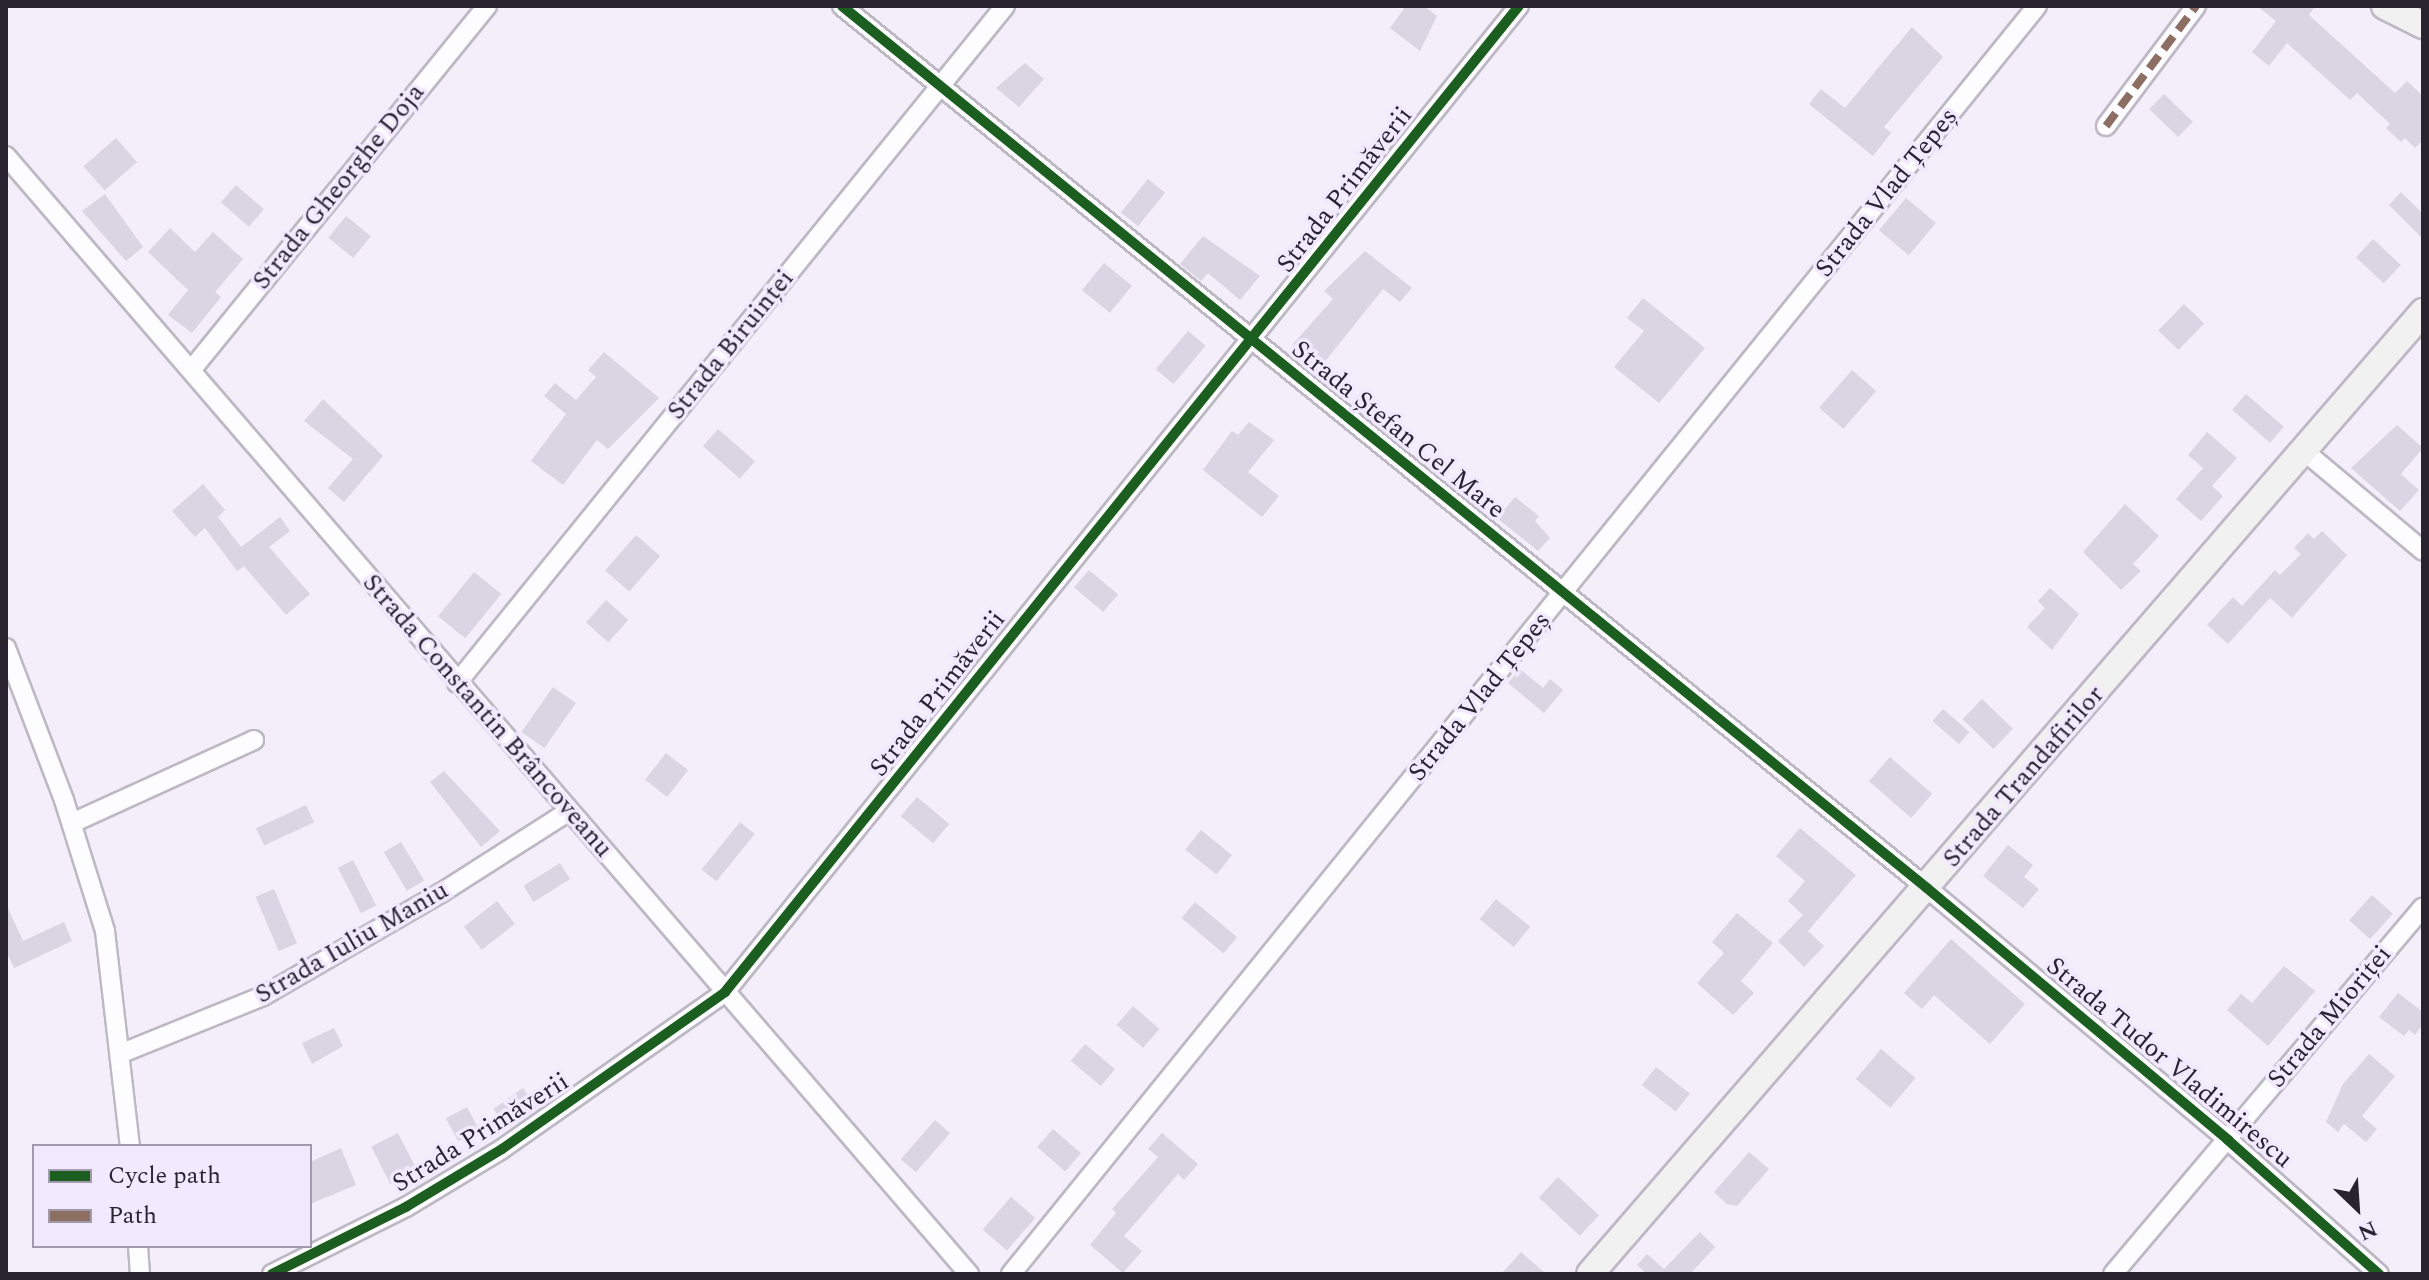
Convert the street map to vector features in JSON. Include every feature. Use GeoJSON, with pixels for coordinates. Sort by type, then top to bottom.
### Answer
{"type":"FeatureCollection","features":[{"type":"Feature","properties":{"kind":"main road"},"geometry":{"type":"LineString","coordinates":[[2385,6],[2423,25]]}},
{"type":"Feature","properties":{"kind":"main road","name":"Strada Trandafirilor"},"geometry":{"type":"LineString","coordinates":[[1590,1274],[2423,312]]}},
{"type":"Feature","properties":{"kind":"street","name":"Strada Gheorghe Doja"},"geometry":{"type":"LineString","coordinates":[[192,369],[487,6]]}},
{"type":"Feature","properties":{"kind":"street","name":"Strada Ștefan Cel Mare"},"geometry":{"type":"LineString","coordinates":[[842,6],[1927,888]]}},
{"type":"Feature","properties":{"kind":"street","name":"Strada Biruinței"},"geometry":{"type":"LineString","coordinates":[[457,683],[1005,6]]}},
{"type":"Feature","properties":{"kind":"street","name":"Strada Primăverii"},"geometry":{"type":"LineString","coordinates":[[272,1274],[406,1207],[502,1149],[725,992],[1253,341],[1519,6]]}},
{"type":"Feature","properties":{"kind":"street","name":"Strada Vlad Țepeș"},"geometry":{"type":"LineString","coordinates":[[1011,1274],[2037,6]]}},
{"type":"Feature","properties":{"kind":"street"},"geometry":{"type":"LineString","coordinates":[[2106,126],[2196,6]]}},
{"type":"Feature","properties":{"kind":"street","name":"Strada Constantin Brâncoveanu"},"geometry":{"type":"LineString","coordinates":[[6,156],[969,1274]]}},
{"type":"Feature","properties":{"kind":"street"},"geometry":{"type":"LineString","coordinates":[[2304,451],[2423,551]]}},
{"type":"Feature","properties":{"kind":"street"},"geometry":{"type":"LineString","coordinates":[[6,648],[72,823],[105,931],[122,1053],[130,1144]]}},
{"type":"Feature","properties":{"kind":"street"},"geometry":{"type":"LineString","coordinates":[[72,823],[254,740]]}},
{"type":"Feature","properties":{"kind":"street","name":"Strada Iuliu Maniu"},"geometry":{"type":"LineString","coordinates":[[122,1053],[263,996],[441,893],[569,811]]}},
{"type":"Feature","properties":{"kind":"street","name":"Strada Tudor Vladimirescu"},"geometry":{"type":"LineString","coordinates":[[1927,888],[2228,1140],[2379,1274]]}},
{"type":"Feature","properties":{"kind":"street","name":"Strada Mioriței"},"geometry":{"type":"LineString","coordinates":[[2113,1274],[2423,907]]}},
{"type":"Feature","properties":{"kind":"street"},"geometry":{"type":"LineString","coordinates":[[138,1248],[140,1274]]}},
{"type":"Feature","properties":{"kind":"building"},"geometry":{"type":"Polygon","coordinates":[[[1406,6],[1424,6],[1437,16],[1420,51],[1390,28],[1406,6]]]}},
{"type":"Feature","properties":{"kind":"building"},"geometry":{"type":"Polygon","coordinates":[[[2257,6],[2315,6],[2309,15],[2395,93],[2407,81],[2423,96],[2423,140],[2415,148],[2405,138],[2401,142],[2386,128],[2390,124],[2357,93],[2350,100],[2287,43],[2269,66],[2252,52],[2276,21],[2257,6]]]}},
{"type":"Feature","properties":{"kind":"building"},"geometry":{"type":"Polygon","coordinates":[[[1912,27],[1943,57],[1884,127],[1891,133],[1873,156],[1809,104],[1821,89],[1845,108],[1912,27]]]}},
{"type":"Feature","properties":{"kind":"building"},"geometry":{"type":"Polygon","coordinates":[[[1025,63],[1044,79],[1019,107],[996,88],[1025,63]]]}},
{"type":"Feature","properties":{"kind":"building"},"geometry":{"type":"Polygon","coordinates":[[[2164,94],[2193,122],[2178,137],[2149,109],[2164,94]]]}},
{"type":"Feature","properties":{"kind":"building"},"geometry":{"type":"Polygon","coordinates":[[[116,138],[137,162],[105,190],[84,166],[116,138]]]}},
{"type":"Feature","properties":{"kind":"building"},"geometry":{"type":"Polygon","coordinates":[[[1148,179],[1165,193],[1138,226],[1121,212],[1148,179]]]}},
{"type":"Feature","properties":{"kind":"building"},"geometry":{"type":"Polygon","coordinates":[[[236,185],[264,209],[249,227],[221,202],[236,185]]]}},
{"type":"Feature","properties":{"kind":"building"},"geometry":{"type":"Polygon","coordinates":[[[2401,192],[2423,214],[2423,239],[2389,205],[2401,192]]]}},
{"type":"Feature","properties":{"kind":"building"},"geometry":{"type":"Polygon","coordinates":[[[105,194],[143,247],[126,261],[82,211],[105,194]]]}},
{"type":"Feature","properties":{"kind":"building"},"geometry":{"type":"Polygon","coordinates":[[[1906,198],[1936,223],[1909,255],[1879,230],[1906,198]]]}},
{"type":"Feature","properties":{"kind":"building"},"geometry":{"type":"Polygon","coordinates":[[[346,216],[371,236],[353,258],[328,238],[346,216]]]}},
{"type":"Feature","properties":{"kind":"building"},"geometry":{"type":"Polygon","coordinates":[[[170,228],[195,252],[213,232],[243,259],[215,292],[221,297],[192,333],[168,315],[188,290],[148,252],[170,228]]]}},
{"type":"Feature","properties":{"kind":"building"},"geometry":{"type":"Polygon","coordinates":[[[1203,236],[1260,276],[1240,300],[1208,273],[1201,281],[1180,264],[1203,236]]]}},
{"type":"Feature","properties":{"kind":"building"},"geometry":{"type":"Polygon","coordinates":[[[2373,239],[2401,265],[2384,283],[2356,257],[2373,239]]]}},
{"type":"Feature","properties":{"kind":"building"},"geometry":{"type":"Polygon","coordinates":[[[1365,251],[1412,288],[1400,302],[1383,289],[1319,369],[1292,345],[1333,299],[1324,291],[1365,251]]]}},
{"type":"Feature","properties":{"kind":"building"},"geometry":{"type":"Polygon","coordinates":[[[1104,263],[1132,286],[1110,313],[1082,290],[1104,263]]]}},
{"type":"Feature","properties":{"kind":"building"},"geometry":{"type":"Polygon","coordinates":[[[1643,298],[1705,348],[1659,403],[1614,367],[1644,331],[1627,318],[1643,298]]]}},
{"type":"Feature","properties":{"kind":"building"},"geometry":{"type":"Polygon","coordinates":[[[2184,304],[2204,323],[2178,350],[2158,331],[2184,304]]]}},
{"type":"Feature","properties":{"kind":"building"},"geometry":{"type":"Polygon","coordinates":[[[1188,331],[1206,346],[1173,384],[1156,369],[1188,331]]]}},
{"type":"Feature","properties":{"kind":"building"},"geometry":{"type":"Polygon","coordinates":[[[604,352],[659,398],[608,449],[597,440],[563,485],[531,461],[566,414],[544,396],[555,383],[576,400],[596,377],[588,370],[604,352]]]}},
{"type":"Feature","properties":{"kind":"building"},"geometry":{"type":"Polygon","coordinates":[[[1852,370],[1876,391],[1843,429],[1819,408],[1852,370]]]}},
{"type":"Feature","properties":{"kind":"building"},"geometry":{"type":"Polygon","coordinates":[[[2246,394],[2284,427],[2270,443],[2232,410],[2246,394]]]}},
{"type":"Feature","properties":{"kind":"building"},"geometry":{"type":"Polygon","coordinates":[[[323,399],[383,456],[344,502],[328,488],[353,459],[304,421],[323,399]]]}},
{"type":"Feature","properties":{"kind":"building"},"geometry":{"type":"Polygon","coordinates":[[[1249,422],[1274,440],[1248,472],[1279,496],[1262,517],[1203,470],[1232,431],[1238,435],[1249,422]]]}},
{"type":"Feature","properties":{"kind":"building"},"geometry":{"type":"Polygon","coordinates":[[[2397,425],[2423,448],[2401,474],[2419,490],[2400,511],[2351,468],[2397,425]]]}},
{"type":"Feature","properties":{"kind":"building"},"geometry":{"type":"Polygon","coordinates":[[[718,429],[755,461],[740,479],[703,446],[718,429]]]}},
{"type":"Feature","properties":{"kind":"building"},"geometry":{"type":"Polygon","coordinates":[[[2207,432],[2237,458],[2212,486],[2223,496],[2201,521],[2176,499],[2203,468],[2188,455],[2207,432]]]}},
{"type":"Feature","properties":{"kind":"building"},"geometry":{"type":"Polygon","coordinates":[[[203,484],[225,510],[218,517],[241,547],[280,517],[290,531],[269,547],[310,594],[286,615],[244,566],[237,571],[205,528],[195,537],[172,511],[203,484]]]}},
{"type":"Feature","properties":{"kind":"building"},"geometry":{"type":"Polygon","coordinates":[[[1515,497],[1539,516],[1535,521],[1550,538],[1538,551],[1497,518],[1515,497]]]}},
{"type":"Feature","properties":{"kind":"building"},"geometry":{"type":"Polygon","coordinates":[[[2125,504],[2159,536],[2133,564],[2141,571],[2121,590],[2083,552],[2125,504]]]}},
{"type":"Feature","properties":{"kind":"building"},"geometry":{"type":"Polygon","coordinates":[[[2322,531],[2347,555],[2292,618],[2270,598],[2228,644],[2207,625],[2233,597],[2242,606],[2275,570],[2280,575],[2301,554],[2294,548],[2308,533],[2314,539],[2322,531]]]}},
{"type":"Feature","properties":{"kind":"building"},"geometry":{"type":"Polygon","coordinates":[[[636,535],[660,556],[629,591],[605,570],[636,535]]]}},
{"type":"Feature","properties":{"kind":"building"},"geometry":{"type":"Polygon","coordinates":[[[1089,570],[1118,594],[1103,612],[1074,588],[1089,570]]]}},
{"type":"Feature","properties":{"kind":"building"},"geometry":{"type":"Polygon","coordinates":[[[474,572],[501,594],[465,638],[438,616],[474,572]]]}},
{"type":"Feature","properties":{"kind":"building"},"geometry":{"type":"Polygon","coordinates":[[[2050,588],[2079,614],[2052,650],[2027,627],[2045,608],[2038,601],[2050,588]]]}},
{"type":"Feature","properties":{"kind":"building"},"geometry":{"type":"Polygon","coordinates":[[[606,600],[628,620],[608,642],[586,622],[606,600]]]}},
{"type":"Feature","properties":{"kind":"building"},"geometry":{"type":"Polygon","coordinates":[[[1520,669],[1543,688],[1550,679],[1563,690],[1544,713],[1508,683],[1520,669]]]}},
{"type":"Feature","properties":{"kind":"building"},"geometry":{"type":"Polygon","coordinates":[[[553,687],[576,703],[544,748],[521,732],[553,687]]]}},
{"type":"Feature","properties":{"kind":"building"},"geometry":{"type":"Polygon","coordinates":[[[1982,699],[2013,729],[1993,749],[1963,719],[1982,699]]]}},
{"type":"Feature","properties":{"kind":"building"},"geometry":{"type":"Polygon","coordinates":[[[1943,709],[1969,732],[1959,744],[1933,721],[1943,709]]]}},
{"type":"Feature","properties":{"kind":"building"},"geometry":{"type":"Polygon","coordinates":[[[666,753],[688,770],[667,797],[645,780],[666,753]]]}},
{"type":"Feature","properties":{"kind":"building"},"geometry":{"type":"Polygon","coordinates":[[[1890,757],[1932,794],[1911,818],[1869,781],[1890,757]]]}},
{"type":"Feature","properties":{"kind":"building"},"geometry":{"type":"Polygon","coordinates":[[[444,771],[500,831],[481,847],[430,782],[444,771]]]}},
{"type":"Feature","properties":{"kind":"building"},"geometry":{"type":"Polygon","coordinates":[[[917,797],[949,824],[933,843],[901,816],[917,797]]]}},
{"type":"Feature","properties":{"kind":"building"},"geometry":{"type":"Polygon","coordinates":[[[306,805],[314,822],[264,845],[256,828],[306,805]]]}},
{"type":"Feature","properties":{"kind":"building"},"geometry":{"type":"Polygon","coordinates":[[[740,822],[755,834],[716,881],[702,869],[740,822]]]}},
{"type":"Feature","properties":{"kind":"building"},"geometry":{"type":"Polygon","coordinates":[[[1800,828],[1856,875],[1808,931],[1824,946],[1804,967],[1778,941],[1803,915],[1788,901],[1805,881],[1776,856],[1800,828]]]}},
{"type":"Feature","properties":{"kind":"building"},"geometry":{"type":"Polygon","coordinates":[[[1201,830],[1232,855],[1216,875],[1185,849],[1201,830]]]}},
{"type":"Feature","properties":{"kind":"building"},"geometry":{"type":"Polygon","coordinates":[[[401,842],[424,881],[407,891],[384,852],[401,842]]]}},
{"type":"Feature","properties":{"kind":"building"},"geometry":{"type":"Polygon","coordinates":[[[2008,845],[2033,865],[2024,877],[2039,889],[2023,908],[1983,876],[2008,845]]]}},
{"type":"Feature","properties":{"kind":"building"},"geometry":{"type":"Polygon","coordinates":[[[353,860],[376,905],[361,913],[338,868],[353,860]]]}},
{"type":"Feature","properties":{"kind":"building"},"geometry":{"type":"Polygon","coordinates":[[[560,863],[570,879],[534,902],[524,886],[560,863]]]}},
{"type":"Feature","properties":{"kind":"building"},"geometry":{"type":"Polygon","coordinates":[[[274,889],[297,943],[279,951],[256,897],[274,889]]]}},
{"type":"Feature","properties":{"kind":"building"},"geometry":{"type":"Polygon","coordinates":[[[2372,895],[2393,914],[2370,939],[2349,920],[2372,895]]]}},
{"type":"Feature","properties":{"kind":"building"},"geometry":{"type":"Polygon","coordinates":[[[1496,899],[1530,927],[1514,947],[1480,919],[1496,899]]]}},
{"type":"Feature","properties":{"kind":"building"},"geometry":{"type":"Polygon","coordinates":[[[497,901],[515,924],[482,950],[464,927],[497,901]]]}},
{"type":"Feature","properties":{"kind":"building"},"geometry":{"type":"Polygon","coordinates":[[[1195,902],[1237,937],[1224,953],[1182,918],[1195,902]]]}},
{"type":"Feature","properties":{"kind":"building"},"geometry":{"type":"Polygon","coordinates":[[[6,904],[23,941],[64,922],[72,941],[14,968],[6,951],[6,904]]]}},
{"type":"Feature","properties":{"kind":"building"},"geometry":{"type":"Polygon","coordinates":[[[1737,913],[1773,943],[1741,981],[1754,993],[1733,1015],[1697,983],[1724,953],[1712,942],[1737,913]]]}},
{"type":"Feature","properties":{"kind":"building"},"geometry":{"type":"Polygon","coordinates":[[[1951,939],[2025,1004],[1990,1044],[1934,995],[1922,1009],[1904,993],[1951,939]]]}},
{"type":"Feature","properties":{"kind":"building"},"geometry":{"type":"Polygon","coordinates":[[[2284,966],[2315,991],[2268,1046],[2227,1010],[2241,994],[2252,1003],[2284,966]]]}},
{"type":"Feature","properties":{"kind":"building"},"geometry":{"type":"Polygon","coordinates":[[[2398,993],[2423,1012],[2423,1024],[2415,1035],[2409,1030],[2404,1036],[2379,1017],[2398,993]]]}},
{"type":"Feature","properties":{"kind":"building"},"geometry":{"type":"Polygon","coordinates":[[[1133,1006],[1159,1029],[1143,1048],[1117,1025],[1133,1006]]]}},
{"type":"Feature","properties":{"kind":"building"},"geometry":{"type":"Polygon","coordinates":[[[334,1028],[343,1046],[312,1064],[302,1043],[334,1028]]]}},
{"type":"Feature","properties":{"kind":"building"},"geometry":{"type":"Polygon","coordinates":[[[1085,1044],[1115,1069],[1101,1086],[1071,1061],[1085,1044]]]}},
{"type":"Feature","properties":{"kind":"building"},"geometry":{"type":"Polygon","coordinates":[[[1881,1049],[1915,1078],[1890,1108],[1856,1079],[1881,1049]]]}},
{"type":"Feature","properties":{"kind":"building"},"geometry":{"type":"Polygon","coordinates":[[[2369,1054],[2395,1076],[2362,1116],[2377,1129],[2366,1142],[2344,1124],[2338,1132],[2326,1122],[2343,1084],[2369,1054]]]}},
{"type":"Feature","properties":{"kind":"building"},"geometry":{"type":"Polygon","coordinates":[[[1656,1067],[1690,1093],[1676,1112],[1642,1085],[1656,1067]]]}},
{"type":"Feature","properties":{"kind":"building"},"geometry":{"type":"Polygon","coordinates":[[[523,1088],[537,1108],[507,1128],[494,1109],[523,1088]]]}},
{"type":"Feature","properties":{"kind":"building"},"geometry":{"type":"Polygon","coordinates":[[[467,1107],[479,1130],[458,1141],[446,1118],[467,1107]]]}},
{"type":"Feature","properties":{"kind":"building"},"geometry":{"type":"Polygon","coordinates":[[[935,1120],[950,1133],[916,1172],[901,1159],[935,1120]]]}},
{"type":"Feature","properties":{"kind":"building"},"geometry":{"type":"Polygon","coordinates":[[[1053,1129],[1081,1153],[1065,1171],[1037,1147],[1053,1129]]]}},
{"type":"Feature","properties":{"kind":"building"},"geometry":{"type":"Polygon","coordinates":[[[398,1133],[417,1170],[390,1184],[371,1147],[398,1133]]]}},
{"type":"Feature","properties":{"kind":"building"},"geometry":{"type":"Polygon","coordinates":[[[1162,1133],[1198,1164],[1184,1180],[1178,1174],[1124,1236],[1142,1251],[1123,1273],[1090,1245],[1116,1213],[1112,1209],[1158,1157],[1148,1149],[1162,1133]]]}},
{"type":"Feature","properties":{"kind":"building"},"geometry":{"type":"Polygon","coordinates":[[[341,1148],[356,1185],[312,1203],[312,1161],[341,1148]]]}},
{"type":"Feature","properties":{"kind":"building"},"geometry":{"type":"Polygon","coordinates":[[[1749,1152],[1769,1169],[1737,1206],[1727,1204],[1714,1192],[1749,1152]]]}},
{"type":"Feature","properties":{"kind":"building"},"geometry":{"type":"Polygon","coordinates":[[[1558,1177],[1599,1215],[1580,1236],[1539,1197],[1558,1177]]]}},
{"type":"Feature","properties":{"kind":"building"},"geometry":{"type":"Polygon","coordinates":[[[1011,1197],[1035,1218],[1007,1250],[983,1229],[1011,1197]]]}},
{"type":"Feature","properties":{"kind":"building"},"geometry":{"type":"Polygon","coordinates":[[[1700,1232],[1715,1247],[1690,1274],[1647,1274],[1637,1265],[1647,1254],[1664,1269],[1700,1232]]]}},
{"type":"Feature","properties":{"kind":"building"},"geometry":{"type":"Polygon","coordinates":[[[1521,1252],[1546,1274],[1501,1274],[1521,1252]]]}},
{"type":"Feature","properties":{"kind":"marked path"},"geometry":{"type":"LineString","coordinates":[[2106,126],[2196,6]]}},
{"type":"Feature","properties":{"kind":"cycle path"},"geometry":{"type":"LineString","coordinates":[[842,6],[1927,888],[2228,1140],[2379,1274]]}},
{"type":"Feature","properties":{"kind":"cycle path"},"geometry":{"type":"LineString","coordinates":[[272,1274],[406,1207],[502,1149],[725,992],[1519,6]]}}]}
